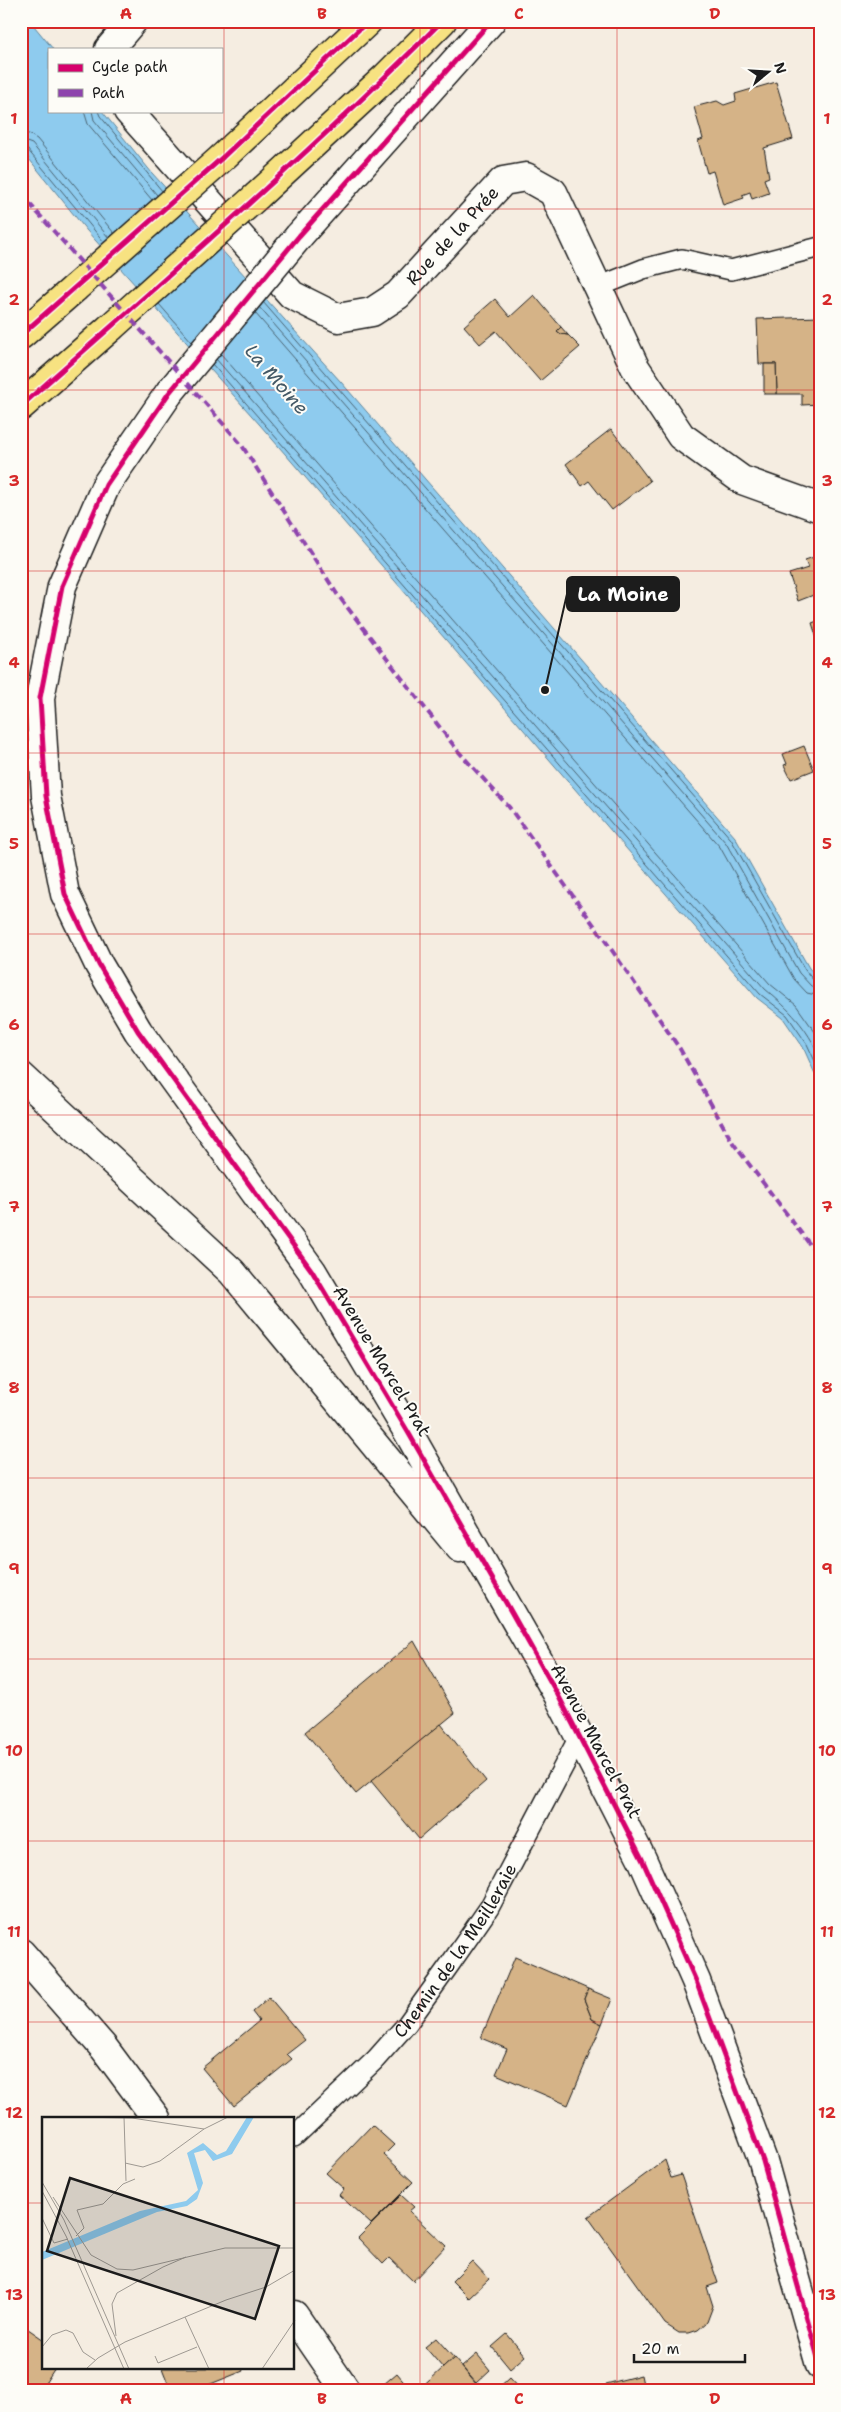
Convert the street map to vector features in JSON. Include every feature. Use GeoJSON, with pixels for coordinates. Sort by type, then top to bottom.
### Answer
{"type":"FeatureCollection","features":[{"type":"Feature","properties":{"kind":"main road"},"geometry":{"type":"LineString","coordinates":[[21,336],[223,156],[368,21]]}},
{"type":"Feature","properties":{"kind":"main road"},"geometry":{"type":"LineString","coordinates":[[21,406],[257,196],[386,77],[442,21]]}},
{"type":"Feature","properties":{"kind":"street"},"geometry":{"type":"LineString","coordinates":[[110,48],[132,21]]}},
{"type":"Feature","properties":{"kind":"street","name":"Avenue Marcel Prat"},"geometry":{"type":"LineString","coordinates":[[491,21],[299,236],[169,393],[106,485],[62,586],[40,698],[46,796],[65,894],[98,965],[138,1031],[312,1272],[408,1432],[509,1608],[642,1859],[696,1981],[763,2161],[820,2365]]}},
{"type":"Feature","properties":{"kind":"street","name":"Rue de la Prée"},"geometry":{"type":"LineString","coordinates":[[129,112],[292,295],[338,318],[372,312],[398,295],[503,181],[526,177],[553,192],[635,367],[681,436],[742,480],[820,508]]}},
{"type":"Feature","properties":{"kind":"street","name":"Avenue Marcel Prat"},"geometry":{"type":"LineString","coordinates":[[21,1076],[232,1272],[509,1608]]}},
{"type":"Feature","properties":{"kind":"street"},"geometry":{"type":"LineString","coordinates":[[21,1953],[104,2048],[155,2117]]}},
{"type":"Feature","properties":{"kind":"street"},"geometry":{"type":"LineString","coordinates":[[295,2317],[346,2391]]}},
{"type":"Feature","properties":{"kind":"lane"},"geometry":{"type":"LineString","coordinates":[[598,287],[643,269],[682,259],[731,270],[820,247]]}},
{"type":"Feature","properties":{"kind":"lane","name":"Chemin de la Meilleraie"},"geometry":{"type":"LineString","coordinates":[[295,2136],[375,2060],[407,2024],[448,1967],[489,1908],[579,1737]]}},
{"type":"Feature","properties":{"kind":"water"},"geometry":{"type":"Polygon","coordinates":[[[21,21],[30,21],[52,48],[48,48],[48,112],[103,112],[152,173],[341,382],[735,837],[809,968],[820,980],[820,1085],[803,1047],[783,1018],[757,998],[260,425],[87,231],[21,149],[21,21]]]}},
{"type":"Feature","properties":{"kind":"building"},"geometry":{"type":"Polygon","coordinates":[[[776,82],[793,139],[764,148],[769,177],[764,179],[769,193],[752,199],[750,192],[742,195],[744,198],[723,205],[713,171],[707,173],[698,141],[703,139],[694,107],[717,101],[724,105],[736,101],[735,94],[776,82]]]}},
{"type":"Feature","properties":{"kind":"building"},"geometry":{"type":"Polygon","coordinates":[[[534,295],[561,327],[557,331],[568,335],[580,347],[540,381],[496,331],[480,344],[464,326],[495,299],[510,317],[534,295]]]}},
{"type":"Feature","properties":{"kind":"building"},"geometry":{"type":"Polygon","coordinates":[[[820,317],[820,404],[802,405],[802,394],[777,394],[776,364],[759,364],[757,319],[820,317]]]}},
{"type":"Feature","properties":{"kind":"building"},"geometry":{"type":"Polygon","coordinates":[[[561,327],[568,335],[557,331],[561,327]]]}},
{"type":"Feature","properties":{"kind":"building"},"geometry":{"type":"Polygon","coordinates":[[[764,364],[776,364],[777,394],[764,394],[764,364]]]}},
{"type":"Feature","properties":{"kind":"building"},"geometry":{"type":"Polygon","coordinates":[[[611,429],[650,481],[612,510],[589,481],[582,486],[566,464],[611,429]]]}},
{"type":"Feature","properties":{"kind":"building"},"geometry":{"type":"Polygon","coordinates":[[[820,555],[820,607],[816,594],[798,601],[789,574],[808,568],[805,560],[820,555]]]}},
{"type":"Feature","properties":{"kind":"building"},"geometry":{"type":"Polygon","coordinates":[[[820,620],[820,648],[812,623],[820,620]]]}},
{"type":"Feature","properties":{"kind":"building"},"geometry":{"type":"Polygon","coordinates":[[[804,746],[814,770],[791,779],[784,765],[787,764],[783,754],[804,746]]]}},
{"type":"Feature","properties":{"kind":"building"},"geometry":{"type":"Polygon","coordinates":[[[414,1641],[455,1713],[356,1794],[305,1732],[414,1641]]]}},
{"type":"Feature","properties":{"kind":"building"},"geometry":{"type":"Polygon","coordinates":[[[441,1724],[486,1781],[419,1839],[371,1781],[441,1724]]]}},
{"type":"Feature","properties":{"kind":"building"},"geometry":{"type":"Polygon","coordinates":[[[515,1957],[588,1989],[584,1999],[592,2019],[602,2024],[568,2105],[496,2074],[507,2049],[481,2038],[515,1957]]]}},
{"type":"Feature","properties":{"kind":"building"},"geometry":{"type":"Polygon","coordinates":[[[588,1989],[612,1999],[602,2024],[592,2019],[584,1999],[588,1989]]]}},
{"type":"Feature","properties":{"kind":"building"},"geometry":{"type":"Polygon","coordinates":[[[269,1997],[305,2040],[287,2054],[292,2059],[234,2106],[202,2068],[259,2021],[252,2012],[269,1997]]]}},
{"type":"Feature","properties":{"kind":"building"},"geometry":{"type":"Polygon","coordinates":[[[372,2125],[394,2145],[384,2155],[413,2182],[371,2224],[339,2195],[344,2189],[326,2173],[372,2125]]]}},
{"type":"Feature","properties":{"kind":"building"},"geometry":{"type":"Polygon","coordinates":[[[665,2160],[671,2178],[681,2175],[718,2283],[707,2287],[713,2306],[707,2322],[698,2330],[689,2333],[679,2333],[665,2324],[588,2217],[665,2160]]]}},
{"type":"Feature","properties":{"kind":"building"},"geometry":{"type":"Polygon","coordinates":[[[401,2195],[414,2207],[409,2211],[446,2246],[413,2281],[389,2258],[383,2264],[358,2238],[401,2195]]]}},
{"type":"Feature","properties":{"kind":"building"},"geometry":{"type":"Polygon","coordinates":[[[472,2261],[489,2279],[469,2298],[452,2281],[472,2261]]]}},
{"type":"Feature","properties":{"kind":"building"},"geometry":{"type":"Polygon","coordinates":[[[21,2324],[42,2339],[42,2370],[54,2370],[40,2391],[21,2391],[21,2324]]]}},
{"type":"Feature","properties":{"kind":"building"},"geometry":{"type":"Polygon","coordinates":[[[507,2334],[525,2356],[510,2369],[492,2347],[507,2334]]]}},
{"type":"Feature","properties":{"kind":"building"},"geometry":{"type":"Polygon","coordinates":[[[436,2338],[454,2358],[443,2368],[425,2347],[436,2338]]]}},
{"type":"Feature","properties":{"kind":"building"},"geometry":{"type":"Polygon","coordinates":[[[477,2354],[490,2370],[476,2383],[462,2367],[477,2354]]]}},
{"type":"Feature","properties":{"kind":"building"},"geometry":{"type":"Polygon","coordinates":[[[454,2358],[482,2391],[418,2391],[443,2368],[454,2358]]]}},
{"type":"Feature","properties":{"kind":"building"},"geometry":{"type":"Polygon","coordinates":[[[163,2370],[243,2371],[193,2391],[171,2391],[163,2370]]]}},
{"type":"Feature","properties":{"kind":"building"},"geometry":{"type":"Polygon","coordinates":[[[397,2373],[412,2391],[390,2391],[384,2384],[397,2373]]]}},
{"type":"Feature","properties":{"kind":"building"},"geometry":{"type":"Polygon","coordinates":[[[641,2375],[644,2389],[651,2388],[652,2391],[608,2391],[606,2384],[641,2375]]]}},
{"type":"Feature","properties":{"kind":"building"},"geometry":{"type":"Polygon","coordinates":[[[509,2378],[521,2391],[495,2391],[509,2378]]]}},
{"type":"Feature","properties":{"kind":"marked path"},"geometry":{"type":"LineString","coordinates":[[21,194],[241,444],[337,594],[458,751],[509,807],[609,946],[680,1049],[733,1143],[820,1258]]}},
{"type":"Feature","properties":{"kind":"cycle path"},"geometry":{"type":"LineString","coordinates":[[21,335],[223,157],[368,21]]}},
{"type":"Feature","properties":{"kind":"cycle path"},"geometry":{"type":"LineString","coordinates":[[21,406],[288,168],[442,21]]}},
{"type":"Feature","properties":{"kind":"cycle path"},"geometry":{"type":"LineString","coordinates":[[491,21],[299,236],[169,393],[106,485],[62,586],[40,698],[46,796],[65,894],[99,965],[138,1031],[312,1271],[408,1432],[558,1695],[642,1859],[696,1981],[763,2161],[820,2365]]}},
{"type":"Feature","properties":{"kind":"place","name":"La Moine"},"geometry":{"type":"Point","coordinates":[545,690]}}]}
